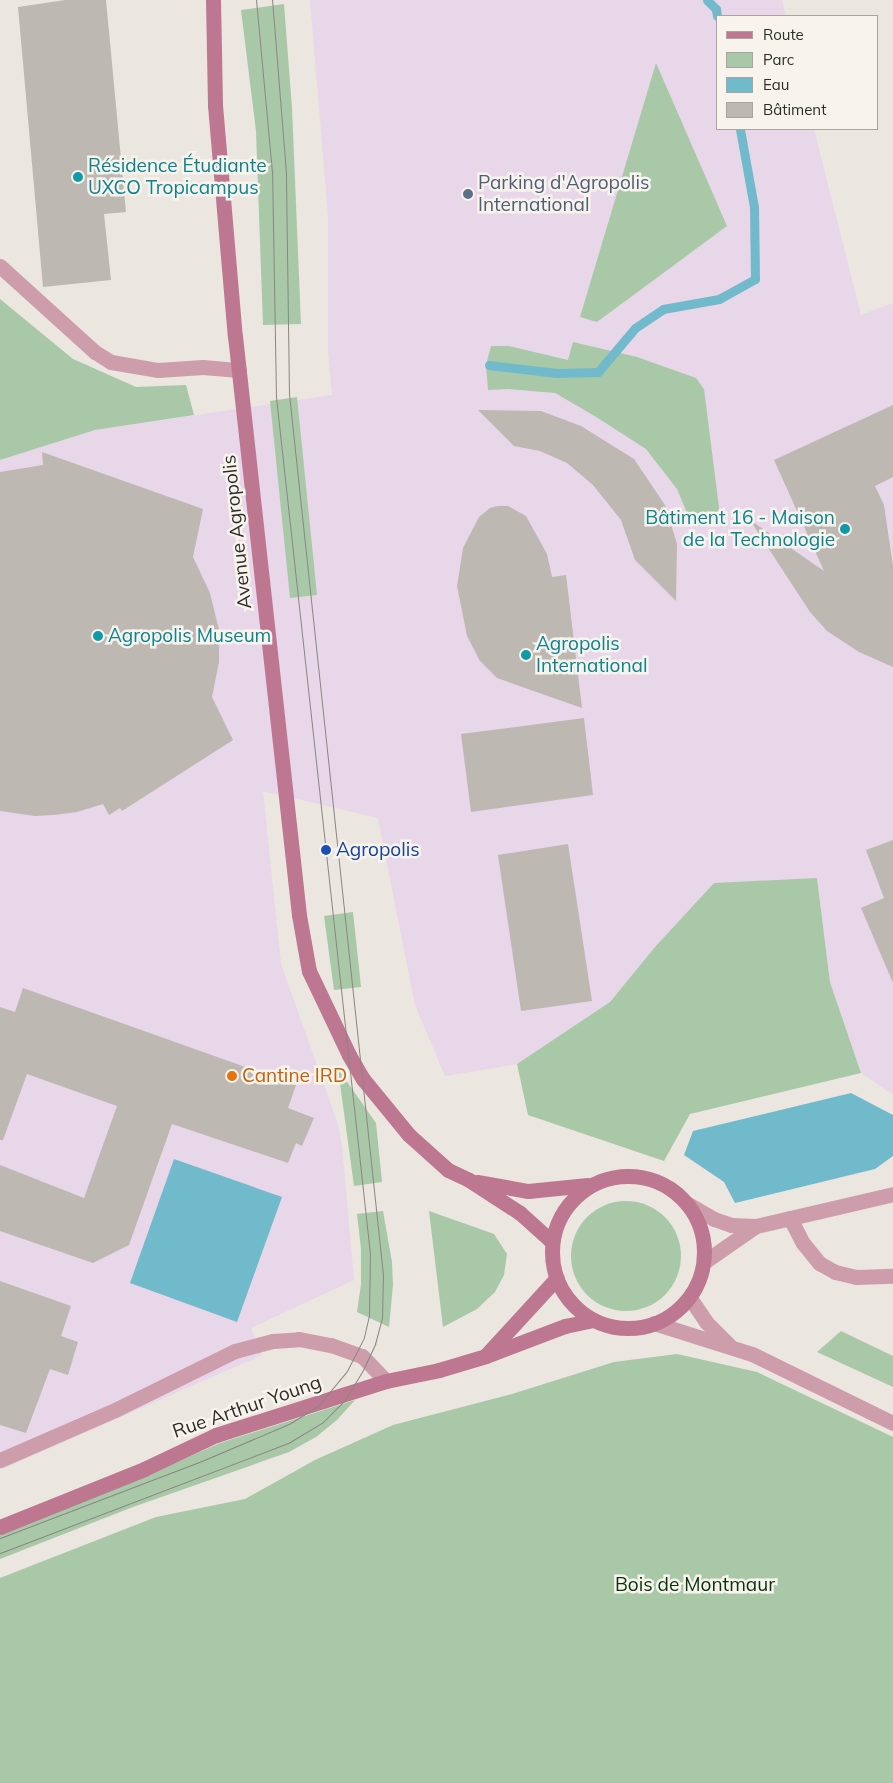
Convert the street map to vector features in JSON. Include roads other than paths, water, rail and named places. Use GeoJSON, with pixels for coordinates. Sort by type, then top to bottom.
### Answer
{"type":"FeatureCollection","features":[{"type":"Feature","properties":{"kind":"street","name":"Avenue Agropolis"},"geometry":{"type":"LineString","coordinates":[[213,2],[215,105],[239,370],[299,915],[309,971],[362,1078],[409,1135],[448,1170],[469,1180],[520,1213],[550,1240]]}},
{"type":"Feature","properties":{"kind":"street"},"geometry":{"type":"LineString","coordinates":[[0,266],[95,352],[111,362],[158,370],[204,367],[239,370]]}},
{"type":"Feature","properties":{"kind":"street"},"geometry":{"type":"LineString","coordinates":[[688,1204],[698,1219],[704,1236],[704,1262],[702,1275],[690,1298],[681,1308],[654,1323],[624,1328],[593,1320],[574,1308],[550,1261],[550,1240],[562,1211],[575,1196],[592,1185],[608,1178],[643,1177],[660,1183],[675,1192],[688,1204],[714,1219],[731,1225],[756,1226],[893,1194]]}},
{"type":"Feature","properties":{"kind":"street","name":"Avenue Agropolis"},"geometry":{"type":"LineString","coordinates":[[469,1180],[528,1192],[592,1185]]}},
{"type":"Feature","properties":{"kind":"street"},"geometry":{"type":"LineString","coordinates":[[790,1218],[804,1243],[819,1263],[835,1272],[856,1277],[893,1276]]}},
{"type":"Feature","properties":{"kind":"street"},"geometry":{"type":"LineString","coordinates":[[704,1262],[756,1226]]}},
{"type":"Feature","properties":{"kind":"street"},"geometry":{"type":"LineString","coordinates":[[486,1356],[557,1278]]}},
{"type":"Feature","properties":{"kind":"street"},"geometry":{"type":"LineString","coordinates":[[690,1298],[706,1322],[730,1346]]}},
{"type":"Feature","properties":{"kind":"street","name":"Rue Arthur Young"},"geometry":{"type":"LineString","coordinates":[[0,1526],[144,1469],[216,1435],[386,1381],[439,1370],[486,1356],[566,1326],[593,1320]]}},
{"type":"Feature","properties":{"kind":"street"},"geometry":{"type":"LineString","coordinates":[[654,1323],[752,1354],[893,1423]]}},
{"type":"Feature","properties":{"kind":"street"},"geometry":{"type":"LineString","coordinates":[[0,1460],[115,1410],[235,1352],[273,1342],[299,1339],[331,1345],[362,1356],[386,1381]]}},
{"type":"Feature","properties":{"kind":"water"},"geometry":{"type":"Polygon","coordinates":[[[851,1093],[893,1115],[893,1156],[875,1169],[735,1203],[724,1182],[684,1155],[693,1131],[851,1093]]]}},
{"type":"Feature","properties":{"kind":"water"},"geometry":{"type":"Polygon","coordinates":[[[174,1159],[282,1197],[237,1322],[130,1283],[174,1159]]]}},
{"type":"Feature","properties":{"kind":"waterway"},"geometry":{"type":"LineString","coordinates":[[707,0],[716,9],[717,15]]}},
{"type":"Feature","properties":{"kind":"waterway"},"geometry":{"type":"LineString","coordinates":[[489,365],[557,373],[598,372],[635,328],[663,309],[719,299],[755,279],[754,207],[740,130]]}},
{"type":"Feature","properties":{"kind":"tram line"},"geometry":{"type":"LineString","coordinates":[[0,1538],[204,1460],[289,1424],[318,1406],[347,1371],[364,1337],[369,1315],[370,1254],[276,397],[272,172],[256,0]]}},
{"type":"Feature","properties":{"kind":"tram line"},"geometry":{"type":"LineString","coordinates":[[0,1553],[290,1442],[322,1423],[345,1400],[363,1370],[375,1344],[382,1318],[383,1275],[289,394],[286,173],[272,0]]}},
{"type":"Feature","properties":{"kind":"place","name":"Résidence Étudiante UXCO Tropicampus"},"geometry":{"type":"Point","coordinates":[78,177]}},
{"type":"Feature","properties":{"kind":"place","name":"Parking d'Agropolis International"},"geometry":{"type":"Point","coordinates":[468,194]}},
{"type":"Feature","properties":{"kind":"place","name":"Bâtiment 16 - Maison de la Technologie"},"geometry":{"type":"Point","coordinates":[845,529]}},
{"type":"Feature","properties":{"kind":"place","name":"Agropolis Museum"},"geometry":{"type":"Point","coordinates":[98,636]}},
{"type":"Feature","properties":{"kind":"place","name":"Agropolis International"},"geometry":{"type":"Point","coordinates":[526,655]}},
{"type":"Feature","properties":{"kind":"place","name":"Agropolis"},"geometry":{"type":"Point","coordinates":[326,850]}},
{"type":"Feature","properties":{"kind":"place","name":"Cantine IRD"},"geometry":{"type":"Point","coordinates":[232,1076]}},
{"type":"Feature","properties":{"kind":"park label","name":"Bois de Montmaur"},"geometry":{"type":"Point","coordinates":[695,1585]}}]}
